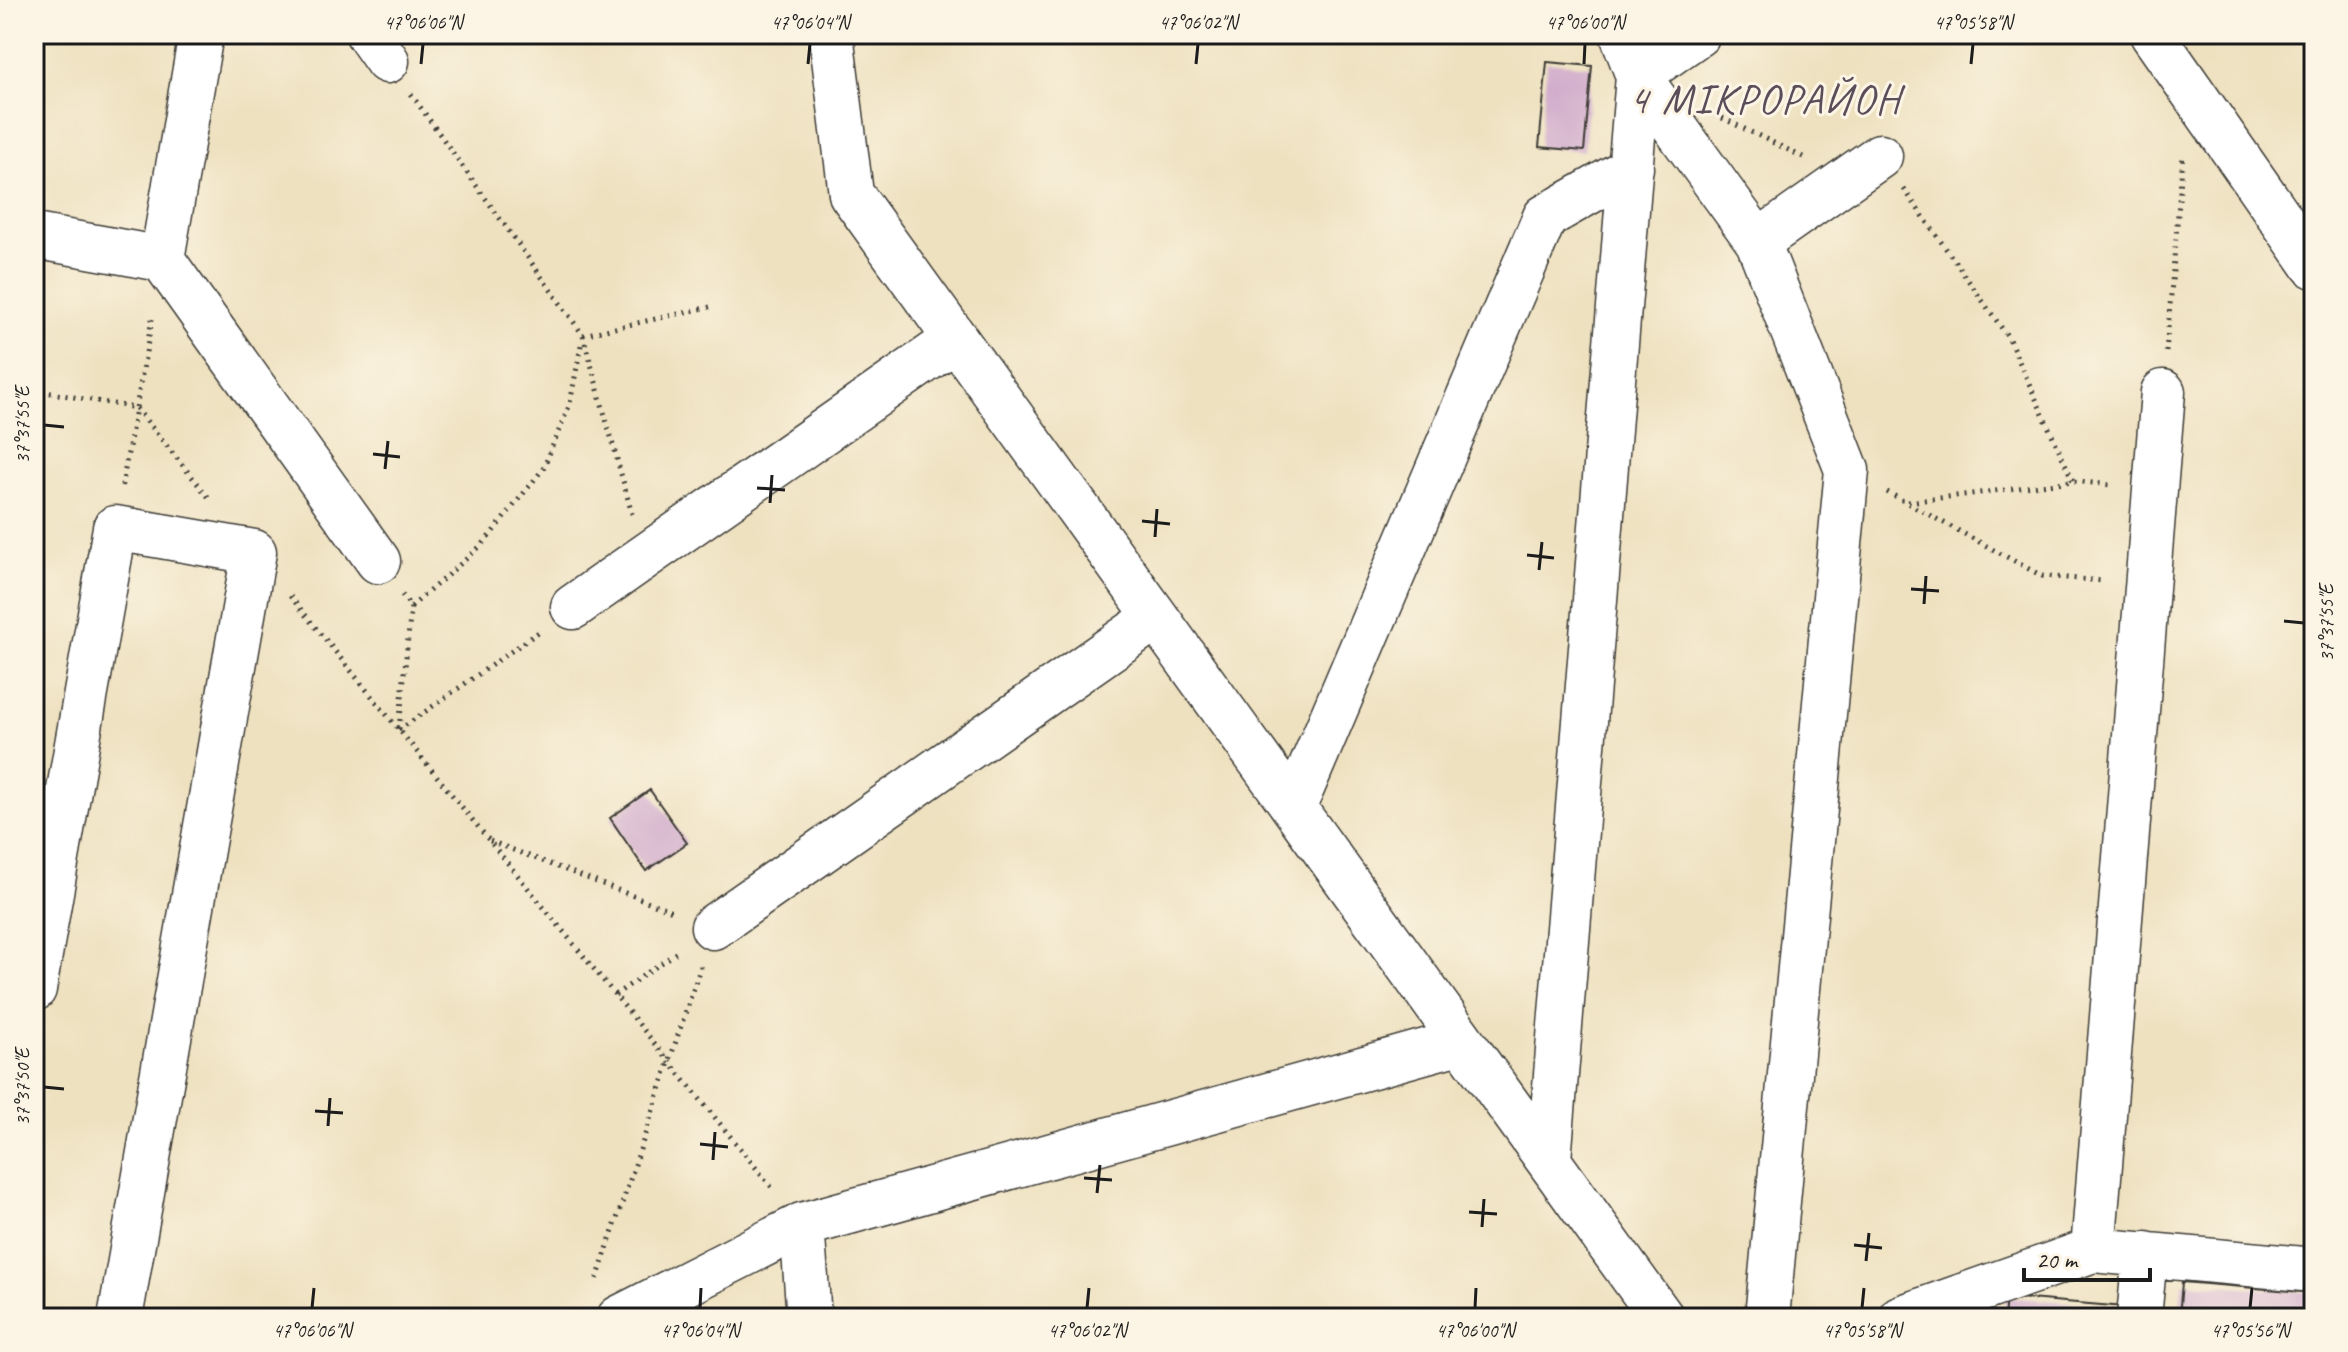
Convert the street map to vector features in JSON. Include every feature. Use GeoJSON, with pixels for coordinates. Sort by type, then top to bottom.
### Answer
{"type":"FeatureCollection","features":[{"type":"Feature","properties":{"kind":"lane"},"geometry":{"type":"LineString","coordinates":[[162,259],[201,34]]}},
{"type":"Feature","properties":{"kind":"lane"},"geometry":{"type":"LineString","coordinates":[[831,34],[851,194],[1662,1318]]}},
{"type":"Feature","properties":{"kind":"lane"},"geometry":{"type":"LineString","coordinates":[[1622,34],[1638,76],[1758,242],[1847,470],[1767,1318]]}},
{"type":"Feature","properties":{"kind":"lane"},"geometry":{"type":"LineString","coordinates":[[1638,76],[1698,34]]}},
{"type":"Feature","properties":{"kind":"lane"},"geometry":{"type":"LineString","coordinates":[[2152,34],[2314,266]]}},
{"type":"Feature","properties":{"kind":"lane"},"geometry":{"type":"LineString","coordinates":[[1549,1160],[1638,76]]}},
{"type":"Feature","properties":{"kind":"lane"},"geometry":{"type":"LineString","coordinates":[[1758,242],[1863,167]]}},
{"type":"Feature","properties":{"kind":"lane"},"geometry":{"type":"LineString","coordinates":[[1294,807],[1545,217],[1631,168]]}},
{"type":"Feature","properties":{"kind":"lane"},"geometry":{"type":"LineString","coordinates":[[34,236],[162,259],[378,561]]}},
{"type":"Feature","properties":{"kind":"lane"},"geometry":{"type":"LineString","coordinates":[[573,607],[956,339]]}},
{"type":"Feature","properties":{"kind":"lane"},"geometry":{"type":"LineString","coordinates":[[2093,1250],[2163,392]]}},
{"type":"Feature","properties":{"kind":"lane"},"geometry":{"type":"LineString","coordinates":[[34,989],[115,528],[254,552],[120,1318]]}},
{"type":"Feature","properties":{"kind":"lane"},"geometry":{"type":"LineString","coordinates":[[713,927],[1156,617]]}},
{"type":"Feature","properties":{"kind":"lane"},"geometry":{"type":"LineString","coordinates":[[606,1303],[802,1225],[1462,1041]]}},
{"type":"Feature","properties":{"kind":"lane"},"geometry":{"type":"LineString","coordinates":[[802,1225],[809,1318]]}},
{"type":"Feature","properties":{"kind":"lane"},"geometry":{"type":"LineString","coordinates":[[1900,1318],[2093,1250],[2314,1270]]}},
{"type":"Feature","properties":{"kind":"lane"},"geometry":{"type":"LineString","coordinates":[[2139,1318],[2145,1254]]}},
{"type":"Feature","properties":{"kind":"path"},"geometry":{"type":"LineString","coordinates":[[378,47],[583,335],[644,558]]}},
{"type":"Feature","properties":{"kind":"path"},"geometry":{"type":"LineString","coordinates":[[2163,392],[2189,86]]}},
{"type":"Feature","properties":{"kind":"path"},"geometry":{"type":"LineString","coordinates":[[1722,117],[1863,167],[2008,337],[2073,481],[1907,502]]}},
{"type":"Feature","properties":{"kind":"path"},"geometry":{"type":"LineString","coordinates":[[115,528],[162,259]]}},
{"type":"Feature","properties":{"kind":"path"},"geometry":{"type":"LineString","coordinates":[[583,335],[714,306]]}},
{"type":"Feature","properties":{"kind":"path"},"geometry":{"type":"LineString","coordinates":[[399,730],[411,607],[483,544],[543,469],[570,404],[583,335]]}},
{"type":"Feature","properties":{"kind":"path"},"geometry":{"type":"LineString","coordinates":[[34,390],[136,408],[802,1225]]}},
{"type":"Feature","properties":{"kind":"path"},"geometry":{"type":"LineString","coordinates":[[1847,470],[2042,576],[2148,584]]}},
{"type":"Feature","properties":{"kind":"path"},"geometry":{"type":"LineString","coordinates":[[399,730],[573,607]]}},
{"type":"Feature","properties":{"kind":"path"},"geometry":{"type":"LineString","coordinates":[[489,841],[713,927]]}},
{"type":"Feature","properties":{"kind":"path"},"geometry":{"type":"LineString","coordinates":[[615,995],[713,927]]}},
{"type":"Feature","properties":{"kind":"path"},"geometry":{"type":"LineString","coordinates":[[606,1303],[669,1061],[713,927]]}},
{"type":"Feature","properties":{"kind":"building"},"geometry":{"type":"Polygon","coordinates":[[[1547,62],[1592,66],[1584,151],[1539,147],[1547,62]]]}},
{"type":"Feature","properties":{"kind":"building"},"geometry":{"type":"Polygon","coordinates":[[[650,790],[687,843],[646,871],[610,818],[650,790]]]}},
{"type":"Feature","properties":{"kind":"building"},"geometry":{"type":"Polygon","coordinates":[[[2182,1282],[2314,1293],[2314,1318],[2179,1318],[2182,1282]]]}},
{"type":"Feature","properties":{"kind":"building"},"geometry":{"type":"Polygon","coordinates":[[[2006,1297],[2125,1307],[2124,1318],[2004,1318],[2006,1297]]]}},
{"type":"Feature","properties":{"kind":"district","name":"4 МІКРОРАЙОН"},"geometry":{"type":"Point","coordinates":[1765,99]}}]}
